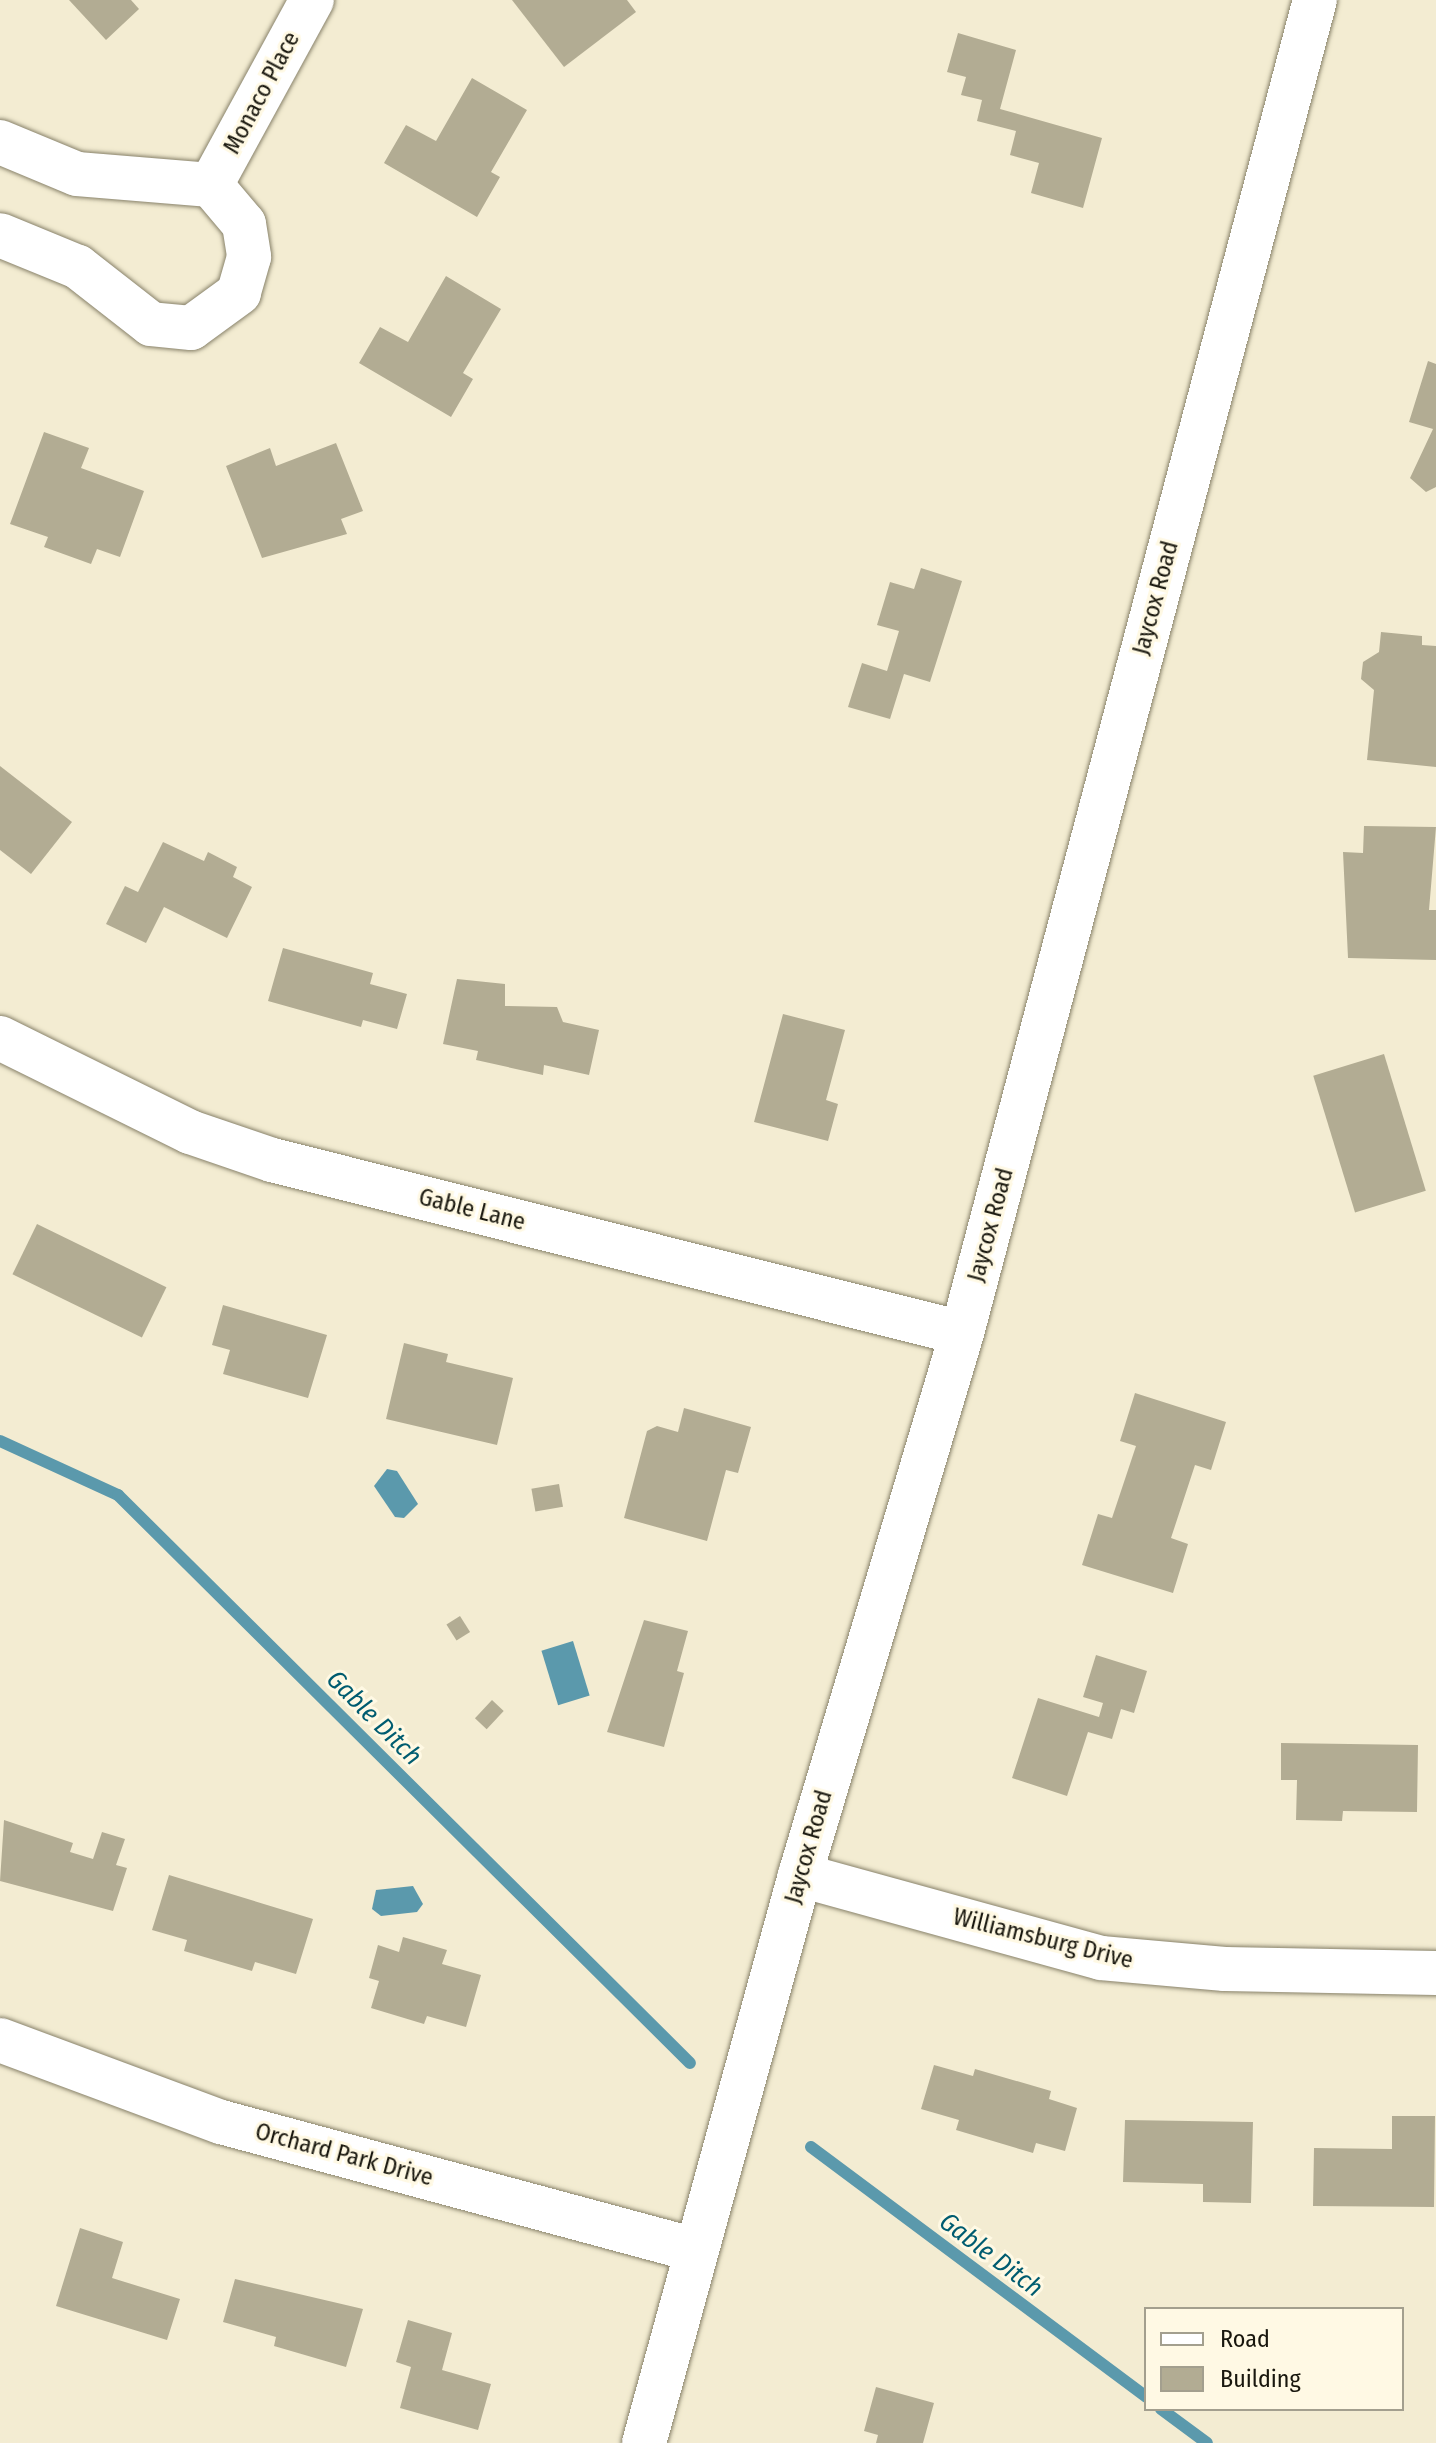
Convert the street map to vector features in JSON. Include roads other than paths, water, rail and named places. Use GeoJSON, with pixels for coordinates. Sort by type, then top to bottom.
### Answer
{"type":"FeatureCollection","features":[{"type":"Feature","properties":{"kind":"street","name":"Monaco Place"},"geometry":{"type":"LineString","coordinates":[[211,185],[312,0]]}},
{"type":"Feature","properties":{"kind":"street","name":"Jaycox Road"},"geometry":{"type":"LineString","coordinates":[[644,2443],[800,1875],[962,1333],[1315,0]]}},
{"type":"Feature","properties":{"kind":"street"},"geometry":{"type":"LineString","coordinates":[[0,142],[77,174],[211,185],[244,224],[249,257],[239,293],[191,328],[151,324],[78,267],[0,235]]}},
{"type":"Feature","properties":{"kind":"street","name":"Gable Lane"},"geometry":{"type":"LineString","coordinates":[[0,1038],[190,1132],[272,1160],[962,1333]]}},
{"type":"Feature","properties":{"kind":"street","name":"Williamsburg Drive"},"geometry":{"type":"LineString","coordinates":[[800,1875],[1101,1958],[1225,1969],[1436,1973]]}},
{"type":"Feature","properties":{"kind":"street","name":"Orchard Park Drive"},"geometry":{"type":"LineString","coordinates":[[0,2040],[221,2122],[695,2250]]}},
{"type":"Feature","properties":{"kind":"water"},"geometry":{"type":"Polygon","coordinates":[[[387,1469],[397,1471],[418,1504],[404,1518],[395,1517],[374,1486],[387,1469]]]}},
{"type":"Feature","properties":{"kind":"water"},"geometry":{"type":"Polygon","coordinates":[[[573,1641],[590,1696],[558,1705],[541,1651],[573,1641]]]}},
{"type":"Feature","properties":{"kind":"water"},"geometry":{"type":"Polygon","coordinates":[[[413,1886],[423,1904],[417,1912],[381,1916],[372,1909],[376,1890],[413,1886]]]}},
{"type":"Feature","properties":{"kind":"waterway","name":"Gable Ditch"},"geometry":{"type":"LineString","coordinates":[[0,1441],[118,1495],[690,2063]]}},
{"type":"Feature","properties":{"kind":"waterway","name":"Gable Ditch"},"geometry":{"type":"LineString","coordinates":[[811,2147],[1144,2396]]}},
{"type":"Feature","properties":{"kind":"waterway","name":"Gable Ditch"},"geometry":{"type":"LineString","coordinates":[[1164,2411],[1207,2443]]}}]}
